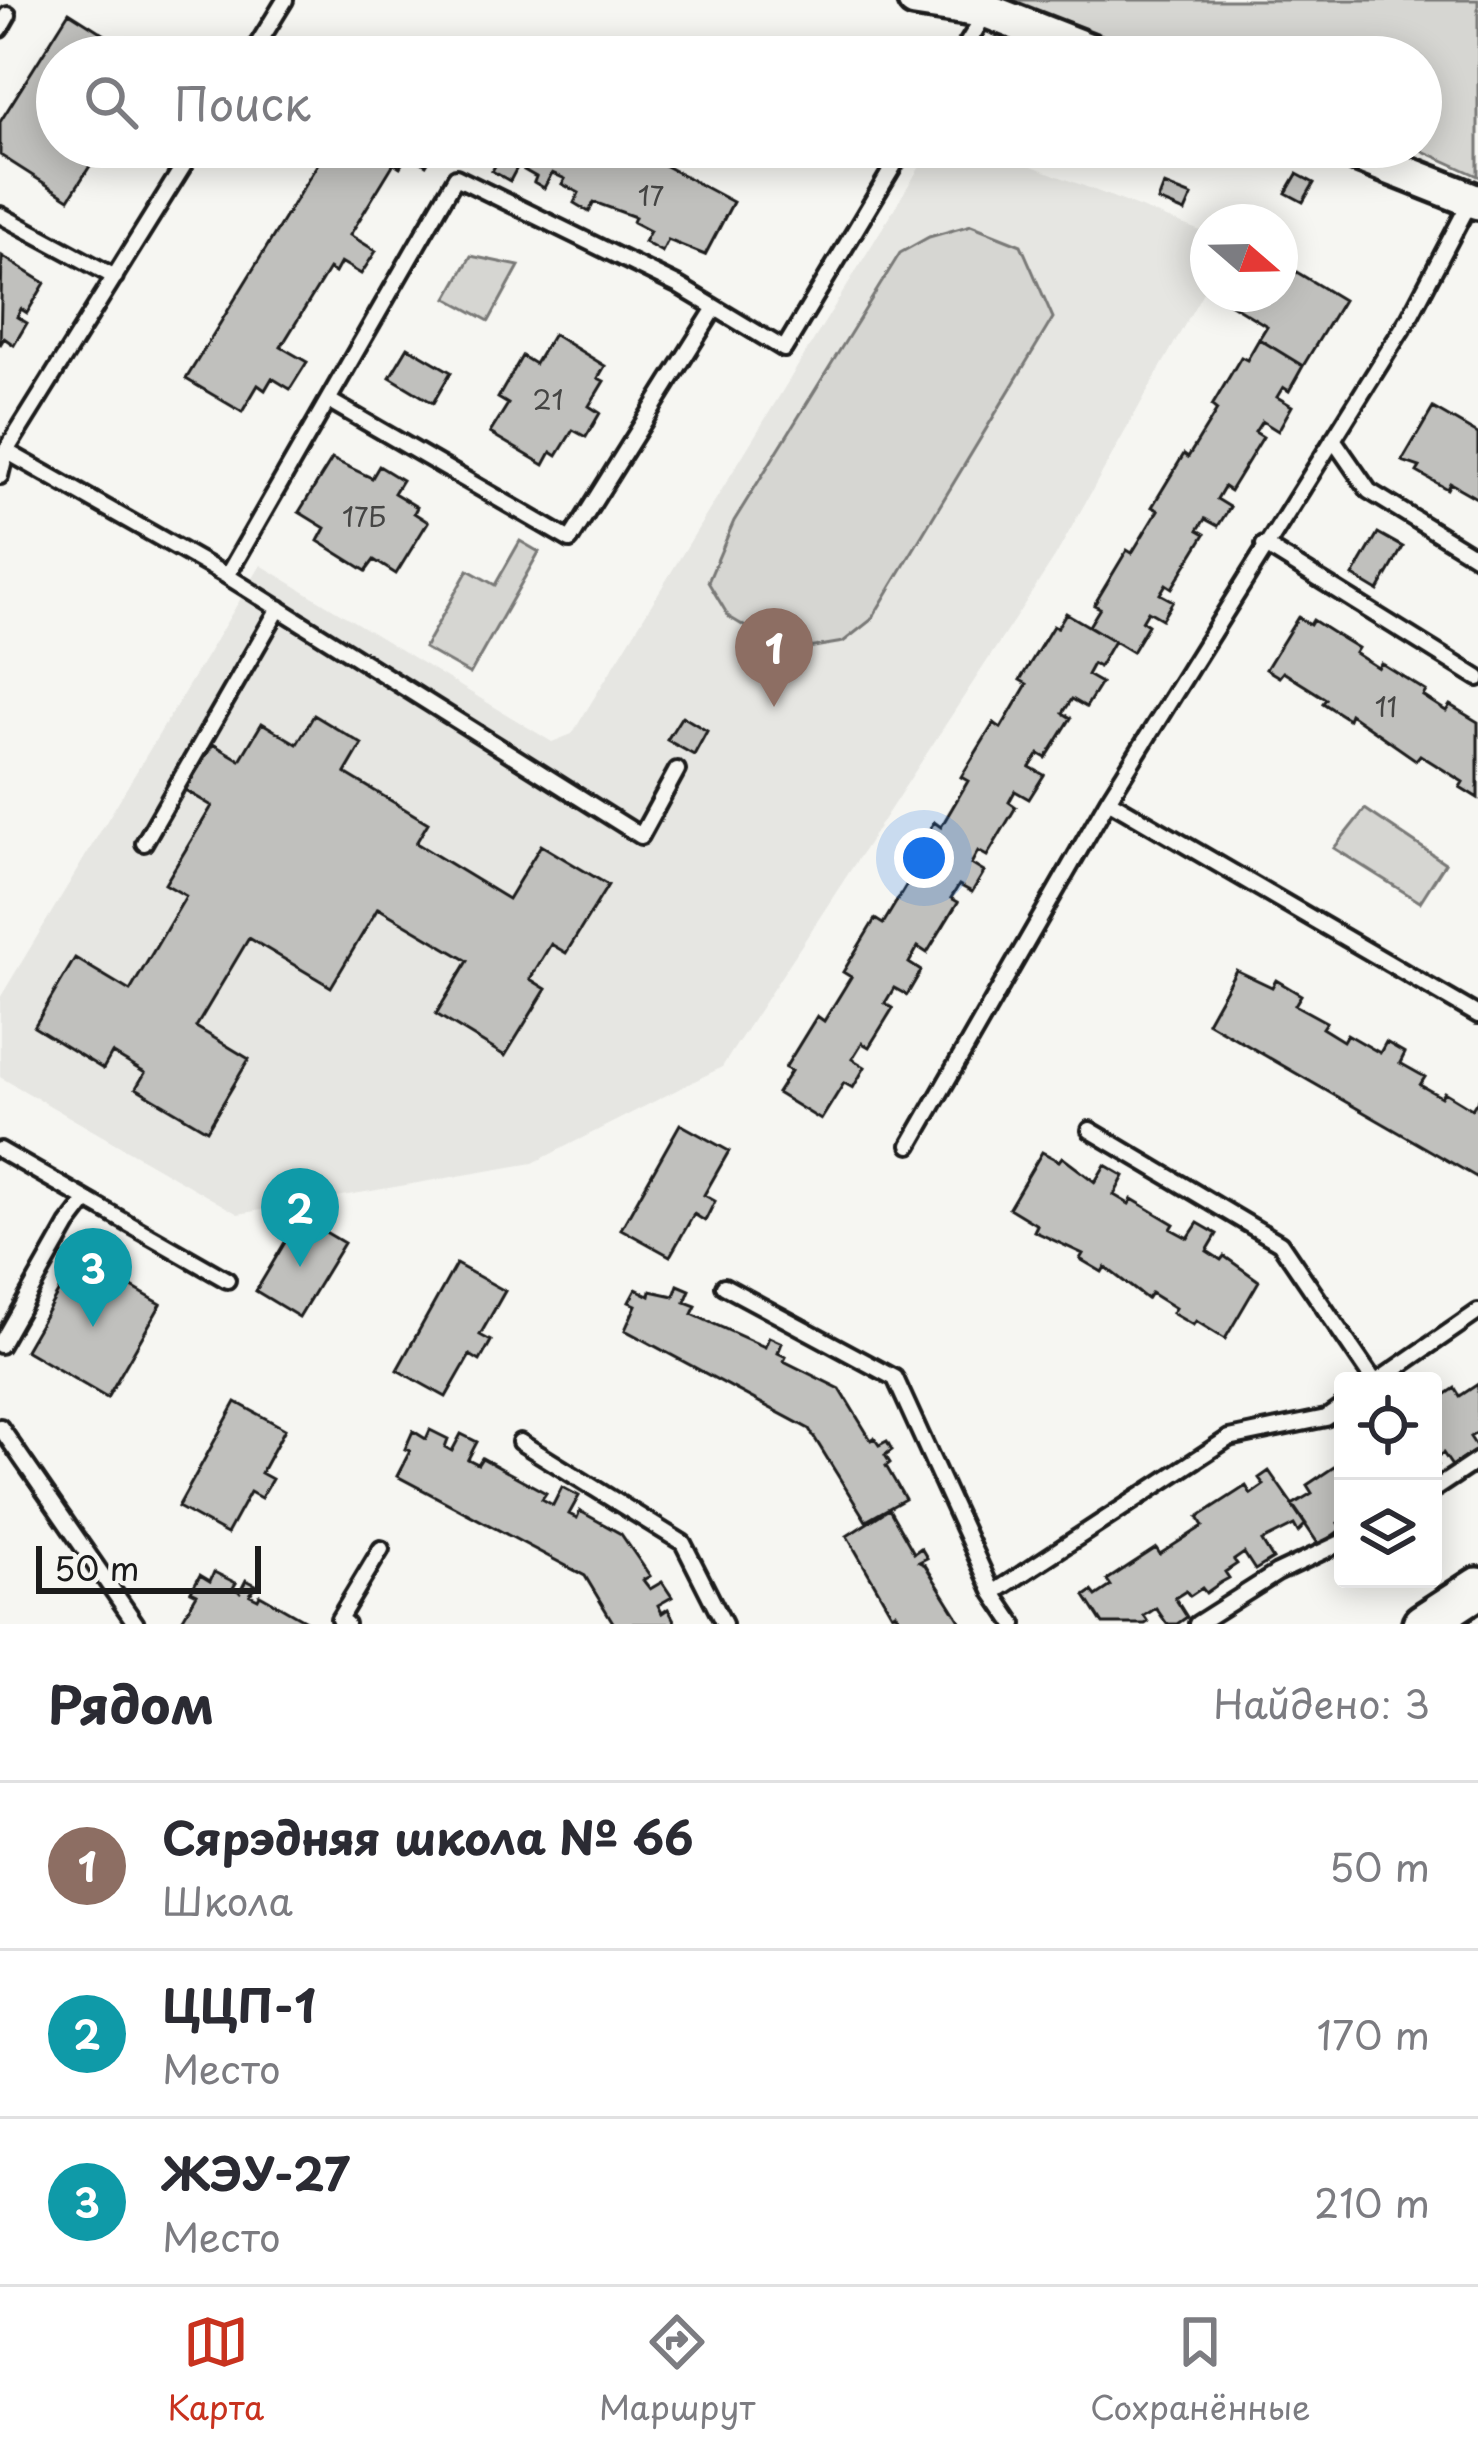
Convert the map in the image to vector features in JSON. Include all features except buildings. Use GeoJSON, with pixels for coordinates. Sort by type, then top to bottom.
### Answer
{"type":"FeatureCollection","features":[{"type":"Feature","properties":{"kind":"main road"},"geometry":{"type":"LineString","coordinates":[[1433,1621],[1478,1588]]}},
{"type":"Feature","properties":{"kind":"street"},"geometry":{"type":"LineString","coordinates":[[914,0],[987,11],[1051,36]]}},
{"type":"Feature","properties":{"kind":"street"},"geometry":{"type":"LineString","coordinates":[[1393,168],[1475,200]]}},
{"type":"Feature","properties":{"kind":"lane"},"geometry":{"type":"LineString","coordinates":[[263,36],[285,0]]}},
{"type":"Feature","properties":{"kind":"lane"},"geometry":{"type":"LineString","coordinates":[[972,36],[987,11]]}},
{"type":"Feature","properties":{"kind":"lane"},"geometry":{"type":"LineString","coordinates":[[0,476],[3,455],[181,168]]}},
{"type":"Feature","properties":{"kind":"lane"},"geometry":{"type":"LineString","coordinates":[[227,576],[456,177],[679,286],[784,349],[892,168]]}},
{"type":"Feature","properties":{"kind":"lane"},"geometry":{"type":"LineString","coordinates":[[910,1145],[1108,800],[1409,318],[1475,200]]}},
{"type":"Feature","properties":{"kind":"lane"},"geometry":{"type":"LineString","coordinates":[[0,215],[115,277]]}},
{"type":"Feature","properties":{"kind":"lane"},"geometry":{"type":"LineString","coordinates":[[328,400],[570,540],[715,308]]}},
{"type":"Feature","properties":{"kind":"lane"},"geometry":{"type":"LineString","coordinates":[[1333,439],[1369,491],[1478,557]]}},
{"type":"Feature","properties":{"kind":"lane"},"geometry":{"type":"LineString","coordinates":[[3,455],[227,576],[641,836],[677,770]]}},
{"type":"Feature","properties":{"kind":"lane"},"geometry":{"type":"LineString","coordinates":[[1264,545],[1478,678]]}},
{"type":"Feature","properties":{"kind":"lane"},"geometry":{"type":"LineString","coordinates":[[144,843],[279,608]]}},
{"type":"Feature","properties":{"kind":"lane"},"geometry":{"type":"LineString","coordinates":[[1108,800],[1478,1016]]}},
{"type":"Feature","properties":{"kind":"lane"},"geometry":{"type":"LineString","coordinates":[[1090,1130],[1280,1244],[1370,1372]]}},
{"type":"Feature","properties":{"kind":"lane"},"geometry":{"type":"LineString","coordinates":[[0,1150],[227,1280]]}},
{"type":"Feature","properties":{"kind":"lane"},"geometry":{"type":"LineString","coordinates":[[0,1345],[87,1200]]}},
{"type":"Feature","properties":{"kind":"lane"},"geometry":{"type":"LineString","coordinates":[[724,1286],[895,1378],[993,1593],[1014,1624]]}},
{"type":"Feature","properties":{"kind":"lane"},"geometry":{"type":"LineString","coordinates":[[1389,1372],[1478,1312]]}},
{"type":"Feature","properties":{"kind":"lane"},"geometry":{"type":"LineString","coordinates":[[993,1593],[1229,1438],[1334,1412]]}},
{"type":"Feature","properties":{"kind":"lane"},"geometry":{"type":"LineString","coordinates":[[0,1427],[136,1624]]}},
{"type":"Feature","properties":{"kind":"lane"},"geometry":{"type":"LineString","coordinates":[[520,1442],[683,1543],[724,1624]]}},
{"type":"Feature","properties":{"kind":"lane"},"geometry":{"type":"LineString","coordinates":[[1442,1484],[1478,1460]]}},
{"type":"Feature","properties":{"kind":"lane"},"geometry":{"type":"LineString","coordinates":[[1197,1624],[1277,1573],[1334,1546]]}},
{"type":"Feature","properties":{"kind":"lane"},"geometry":{"type":"LineString","coordinates":[[346,1624],[339,1618],[381,1549]]}},
{"type":"Feature","properties":{"kind":"shaded area"},"geometry":{"type":"Polygon","coordinates":[[[963,0],[1478,0],[1478,176],[1442,160],[1442,36],[1087,36],[963,0]]]}},
{"type":"Feature","properties":{"kind":"shaded area"},"geometry":{"type":"Polygon","coordinates":[[[919,168],[1037,168],[1190,227],[1192,312],[1055,557],[722,1067],[533,1163],[238,1214],[0,1077],[0,998],[261,565],[552,742],[572,734],[919,168]]]}},
{"type":"Feature","properties":{"kind":"shaded area"},"geometry":{"type":"Polygon","coordinates":[[[971,225],[1021,245],[1053,318],[871,620],[843,642],[808,648],[774,644],[729,617],[708,582],[734,521],[900,253],[929,237],[971,225]]]}},
{"type":"Feature","properties":{"kind":"shaded area"},"geometry":{"type":"Polygon","coordinates":[[[471,256],[519,266],[489,321],[447,298],[471,256]]]}},
{"type":"Feature","properties":{"kind":"shaded area"},"geometry":{"type":"Polygon","coordinates":[[[520,541],[539,552],[470,674],[424,648],[468,570],[495,585],[520,541]]]}},
{"type":"Feature","properties":{"kind":"shaded area"},"geometry":{"type":"Polygon","coordinates":[[[1365,809],[1445,863],[1420,902],[1334,848],[1365,809]]]}},
{"type":"Feature","properties":{"kind":"place","name":"Сярэдняя школа № 66"},"geometry":{"type":"Point","coordinates":[774,707]}},
{"type":"Feature","properties":{"kind":"place","name":"ЦЦП-1"},"geometry":{"type":"Point","coordinates":[300,1267]}},
{"type":"Feature","properties":{"kind":"place","name":"ЖЭУ-27"},"geometry":{"type":"Point","coordinates":[93,1327]}}]}
